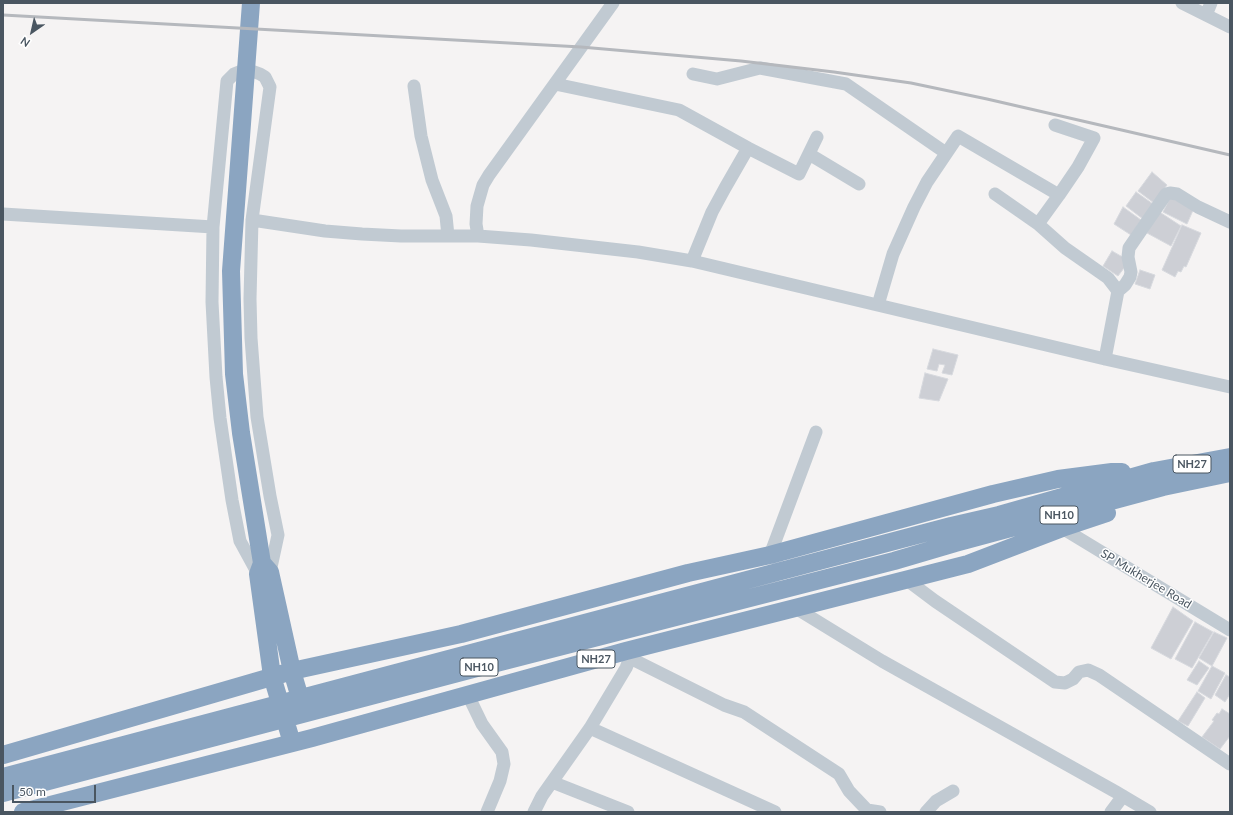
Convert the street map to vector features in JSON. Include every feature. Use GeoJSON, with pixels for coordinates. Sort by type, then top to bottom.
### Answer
{"type":"FeatureCollection","features":[{"type":"Feature","properties":{"kind":"highway"},"geometry":{"type":"LineString","coordinates":[[251,3],[231,271],[234,374],[241,433],[262,564],[272,676],[292,743]]}},
{"type":"Feature","properties":{"kind":"highway","name":"NH27"},"geometry":{"type":"LineString","coordinates":[[3,754],[292,670],[461,634],[688,573],[770,555],[993,494],[1058,479],[1112,472],[1154,471],[1230,457]]}},
{"type":"Feature","properties":{"kind":"highway","name":"NH10"},"geometry":{"type":"LineString","coordinates":[[3,793],[480,667],[894,561],[999,514],[1154,471]]}},
{"type":"Feature","properties":{"kind":"highway","name":"NH27"},"geometry":{"type":"LineString","coordinates":[[23,812],[312,738],[468,695],[628,654],[794,607],[968,564],[1062,528],[1120,509],[1163,487],[1230,473]]}},
{"type":"Feature","properties":{"kind":"highway","name":"NH10"},"geometry":{"type":"LineString","coordinates":[[3,777],[953,534],[1163,487]]}},
{"type":"Feature","properties":{"kind":"highway"},"geometry":{"type":"LineString","coordinates":[[262,564],[312,738]]}},
{"type":"Feature","properties":{"kind":"street"},"geometry":{"type":"LineString","coordinates":[[478,236],[476,224],[477,206],[483,185],[613,3]]}},
{"type":"Feature","properties":{"kind":"street"},"geometry":{"type":"LineString","coordinates":[[1182,3],[1230,28]]}},
{"type":"Feature","properties":{"kind":"street"},"geometry":{"type":"LineString","coordinates":[[1206,16],[1211,3]]}},
{"type":"Feature","properties":{"kind":"street"},"geometry":{"type":"LineString","coordinates":[[693,74],[717,79],[760,68],[846,84],[946,153]]}},
{"type":"Feature","properties":{"kind":"street"},"geometry":{"type":"LineString","coordinates":[[244,70],[249,70],[265,77],[270,87],[252,220],[250,299],[253,378],[263,457],[278,535],[262,564],[240,541],[230,487],[220,418],[213,332],[213,227],[227,81],[234,74],[244,70]]}},
{"type":"Feature","properties":{"kind":"street"},"geometry":{"type":"LineString","coordinates":[[555,84],[680,110],[748,148],[799,174],[817,137]]}},
{"type":"Feature","properties":{"kind":"street"},"geometry":{"type":"LineString","coordinates":[[414,86],[424,149],[432,180],[446,216],[448,236]]}},
{"type":"Feature","properties":{"kind":"street"},"geometry":{"type":"LineString","coordinates":[[1038,224],[1078,167],[1094,138],[1055,125]]}},
{"type":"Feature","properties":{"kind":"street"},"geometry":{"type":"LineString","coordinates":[[878,305],[887,272],[903,230],[927,182],[958,136],[1059,195]]}},
{"type":"Feature","properties":{"kind":"street"},"geometry":{"type":"LineString","coordinates":[[692,261],[712,212],[724,188],[748,148]]}},
{"type":"Feature","properties":{"kind":"street"},"geometry":{"type":"LineString","coordinates":[[809,154],[859,184]]}},
{"type":"Feature","properties":{"kind":"street"},"geometry":{"type":"LineString","coordinates":[[995,194],[1038,224],[1065,248],[1108,278],[1118,291]]}},
{"type":"Feature","properties":{"kind":"street"},"geometry":{"type":"LineString","coordinates":[[1105,359],[1118,291],[1125,285],[1130,277],[1131,272],[1128,257],[1129,248],[1166,194],[1177,194],[1198,207],[1230,222]]}},
{"type":"Feature","properties":{"kind":"street"},"geometry":{"type":"LineString","coordinates":[[3,214],[213,227]]}},
{"type":"Feature","properties":{"kind":"street"},"geometry":{"type":"LineString","coordinates":[[252,220],[347,233],[400,236],[478,236],[583,245],[692,261],[1105,359],[1230,387]]}},
{"type":"Feature","properties":{"kind":"street"},"geometry":{"type":"LineString","coordinates":[[770,555],[816,432]]}},
{"type":"Feature","properties":{"kind":"street","name":"SP Mukherjee Road"},"geometry":{"type":"LineString","coordinates":[[1062,528],[1230,630]]}},
{"type":"Feature","properties":{"kind":"street"},"geometry":{"type":"LineString","coordinates":[[907,580],[935,601],[1055,682],[1065,683],[1073,679],[1078,672],[1088,670],[1099,675],[1230,764]]}},
{"type":"Feature","properties":{"kind":"street"},"geometry":{"type":"LineString","coordinates":[[794,607],[888,665],[1150,812]]}},
{"type":"Feature","properties":{"kind":"street"},"geometry":{"type":"LineString","coordinates":[[534,812],[542,796],[590,728],[626,668],[628,654],[724,705],[744,712],[839,774],[849,791],[867,810],[880,812]]}},
{"type":"Feature","properties":{"kind":"street"},"geometry":{"type":"LineString","coordinates":[[468,695],[482,724],[502,752],[504,764],[500,781],[487,812]]}},
{"type":"Feature","properties":{"kind":"street"},"geometry":{"type":"LineString","coordinates":[[590,728],[775,812]]}},
{"type":"Feature","properties":{"kind":"street"},"geometry":{"type":"LineString","coordinates":[[552,782],[628,812]]}},
{"type":"Feature","properties":{"kind":"street"},"geometry":{"type":"LineString","coordinates":[[926,812],[936,801],[953,791]]}},
{"type":"Feature","properties":{"kind":"street"},"geometry":{"type":"LineString","coordinates":[[1111,812],[1123,796]]}},
{"type":"Feature","properties":{"kind":"building"},"geometry":{"type":"Polygon","coordinates":[[[1152,172],[1167,185],[1154,203],[1138,191],[1152,172]]]}},
{"type":"Feature","properties":{"kind":"building"},"geometry":{"type":"Polygon","coordinates":[[[1136,192],[1153,204],[1143,219],[1126,206],[1136,192]]]}},
{"type":"Feature","properties":{"kind":"building"},"geometry":{"type":"Polygon","coordinates":[[[1171,196],[1194,208],[1187,224],[1163,212],[1171,196]]]}},
{"type":"Feature","properties":{"kind":"building"},"geometry":{"type":"Polygon","coordinates":[[[1123,207],[1141,220],[1131,235],[1114,224],[1123,207]]]}},
{"type":"Feature","properties":{"kind":"building"},"geometry":{"type":"Polygon","coordinates":[[[1158,211],[1181,226],[1171,246],[1147,233],[1158,211]]]}},
{"type":"Feature","properties":{"kind":"building"},"geometry":{"type":"Polygon","coordinates":[[[1182,225],[1201,233],[1186,267],[1184,266],[1181,272],[1178,271],[1175,277],[1162,270],[1182,225]]]}},
{"type":"Feature","properties":{"kind":"building"},"geometry":{"type":"Polygon","coordinates":[[[1112,251],[1126,259],[1127,264],[1118,276],[1103,266],[1112,251]]]}},
{"type":"Feature","properties":{"kind":"building"},"geometry":{"type":"Polygon","coordinates":[[[1140,270],[1155,275],[1150,289],[1135,284],[1140,270]]]}},
{"type":"Feature","properties":{"kind":"building"},"geometry":{"type":"Polygon","coordinates":[[[933,349],[958,355],[952,375],[942,373],[945,365],[939,364],[937,371],[927,369],[933,349]]]}},
{"type":"Feature","properties":{"kind":"building"},"geometry":{"type":"Polygon","coordinates":[[[925,373],[948,379],[939,401],[919,398],[925,373]]]}},
{"type":"Feature","properties":{"kind":"building"},"geometry":{"type":"Polygon","coordinates":[[[1173,607],[1193,621],[1171,659],[1151,648],[1173,607]]]}},
{"type":"Feature","properties":{"kind":"building"},"geometry":{"type":"Polygon","coordinates":[[[1195,622],[1213,632],[1192,668],[1175,659],[1195,622]]]}},
{"type":"Feature","properties":{"kind":"building"},"geometry":{"type":"Polygon","coordinates":[[[1214,632],[1227,638],[1212,666],[1199,658],[1214,632]]]}},
{"type":"Feature","properties":{"kind":"building"},"geometry":{"type":"Polygon","coordinates":[[[1199,661],[1209,668],[1197,685],[1187,680],[1199,661]]]}},
{"type":"Feature","properties":{"kind":"building"},"geometry":{"type":"Polygon","coordinates":[[[1212,666],[1225,673],[1211,699],[1198,691],[1212,666]]]}},
{"type":"Feature","properties":{"kind":"building"},"geometry":{"type":"Polygon","coordinates":[[[1226,675],[1230,677],[1230,694],[1225,702],[1215,695],[1226,675]]]}},
{"type":"Feature","properties":{"kind":"building"},"geometry":{"type":"Polygon","coordinates":[[[1197,692],[1205,698],[1188,726],[1178,721],[1197,692]]]}},
{"type":"Feature","properties":{"kind":"building"},"geometry":{"type":"Polygon","coordinates":[[[1222,709],[1230,714],[1230,736],[1220,749],[1202,737],[1214,721],[1212,720],[1217,713],[1219,714],[1222,709]]]}},
{"type":"Feature","properties":{"kind":"railway"},"geometry":{"type":"LineString","coordinates":[[3,15],[581,47],[741,61],[911,83],[1230,155]]}}]}
